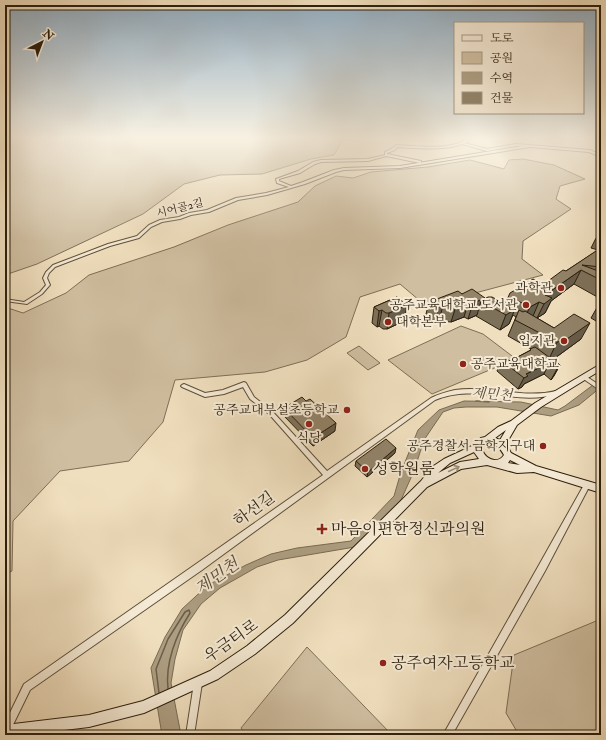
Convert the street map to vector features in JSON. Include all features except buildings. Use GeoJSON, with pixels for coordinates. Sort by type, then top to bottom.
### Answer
{"type":"FeatureCollection","features":[{"type":"Feature","properties":{"kind":"main road"},"geometry":{"type":"LineString","coordinates":[[502,444],[514,423],[524,414],[601,367]]}},
{"type":"Feature","properties":{"kind":"main road"},"geometry":{"type":"LineString","coordinates":[[514,423],[500,428],[488,439],[480,441],[477,447],[479,455],[487,461],[496,464],[517,469],[534,469]]}},
{"type":"Feature","properties":{"kind":"main road"},"geometry":{"type":"LineString","coordinates":[[488,439],[502,444],[508,455],[534,469],[601,489]]}},
{"type":"Feature","properties":{"kind":"main road","name":"우금티로"},"geometry":{"type":"LineString","coordinates":[[6,731],[89,721],[144,707],[180,692],[214,675],[251,650],[289,619],[424,484],[431,473],[440,464],[450,458],[477,447]]}},
{"type":"Feature","properties":{"kind":"main road"},"geometry":{"type":"LineString","coordinates":[[496,464],[504,461],[508,455]]}},
{"type":"Feature","properties":{"kind":"main road","name":"우금티로"},"geometry":{"type":"LineString","coordinates":[[424,484],[460,466],[487,461]]}},
{"type":"Feature","properties":{"kind":"street"},"geometry":{"type":"LineString","coordinates":[[290,186],[278,182],[277,179],[297,173]]}},
{"type":"Feature","properties":{"kind":"street","name":"시어골2길"},"geometry":{"type":"LineString","coordinates":[[5,300],[25,303],[41,293],[48,285],[45,278],[51,267],[74,257],[138,237],[150,226],[161,221],[208,211],[237,199],[266,194],[304,183],[331,173]]}},
{"type":"Feature","properties":{"kind":"street"},"geometry":{"type":"LineString","coordinates":[[584,377],[601,389]]}},
{"type":"Feature","properties":{"kind":"street"},"geometry":{"type":"LineString","coordinates":[[184,386],[205,395],[224,392],[244,384],[252,398],[271,413],[326,474]]}},
{"type":"Feature","properties":{"kind":"street","name":"하선길"},"geometry":{"type":"LineString","coordinates":[[6,731],[26,687],[199,567],[326,474],[433,400],[447,394],[461,392],[533,396],[558,393]]}},
{"type":"Feature","properties":{"kind":"street"},"geometry":{"type":"LineString","coordinates":[[427,395],[433,400]]}},
{"type":"Feature","properties":{"kind":"street"},"geometry":{"type":"LineString","coordinates":[[447,735],[542,568],[587,485]]}},
{"type":"Feature","properties":{"kind":"street"},"geometry":{"type":"LineString","coordinates":[[190,735],[198,682]]}},
{"type":"Feature","properties":{"kind":"green space"},"geometry":{"type":"Polygon","coordinates":[[[5,173],[267,173],[262,174],[220,175],[184,184],[143,214],[37,264],[5,275],[5,173]]]}},
{"type":"Feature","properties":{"kind":"green space"},"geometry":{"type":"Polygon","coordinates":[[[369,173],[571,173],[585,179],[560,186],[556,199],[571,209],[523,241],[522,259],[543,275],[426,306],[400,284],[360,297],[346,337],[307,360],[265,372],[175,380],[163,422],[129,461],[60,471],[13,521],[12,571],[5,574],[5,307],[23,313],[66,293],[89,275],[174,247],[228,225],[298,202],[315,186],[336,176],[353,178],[369,173]]]}},
{"type":"Feature","properties":{"kind":"green space"},"geometry":{"type":"Polygon","coordinates":[[[461,326],[483,334],[516,359],[432,394],[388,360],[461,326]]]}},
{"type":"Feature","properties":{"kind":"green space"},"geometry":{"type":"Polygon","coordinates":[[[359,346],[380,363],[368,370],[347,353],[359,346]]]}},
{"type":"Feature","properties":{"kind":"green space"},"geometry":{"type":"Polygon","coordinates":[[[601,619],[601,735],[519,735],[506,713],[514,655],[601,619]]]}},
{"type":"Feature","properties":{"kind":"green space"},"geometry":{"type":"Polygon","coordinates":[[[307,647],[392,735],[246,735],[241,728],[307,647]]]}},
{"type":"Feature","properties":{"kind":"water","name":"제민천"},"geometry":{"type":"Polygon","coordinates":[[[601,379],[601,387],[579,405],[551,416],[497,407],[454,408],[443,412],[424,440],[414,471],[401,500],[355,547],[278,560],[257,567],[220,588],[201,604],[183,630],[175,659],[171,683],[181,735],[162,735],[151,668],[165,637],[182,609],[208,585],[271,554],[297,548],[351,541],[394,496],[401,472],[418,430],[439,410],[464,401],[521,402],[558,410],[601,379]]]}},
{"type":"Feature","properties":{"kind":"waterway","name":"제민천"},"geometry":{"type":"LineString","coordinates":[[476,401],[489,402]]}},
{"type":"Feature","properties":{"kind":"place","name":"과학관"},"geometry":{"type":"Point","coordinates":[561,288]}},
{"type":"Feature","properties":{"kind":"place","name":"공주교육대학교 도서관"},"geometry":{"type":"Point","coordinates":[526,305]}},
{"type":"Feature","properties":{"kind":"place","name":"대학본부"},"geometry":{"type":"Point","coordinates":[388,322]}},
{"type":"Feature","properties":{"kind":"place","name":"입지관"},"geometry":{"type":"Point","coordinates":[564,341]}},
{"type":"Feature","properties":{"kind":"place","name":"공주교육대학교"},"geometry":{"type":"Point","coordinates":[463,364]}},
{"type":"Feature","properties":{"kind":"place","name":"공주교대부설초등학교"},"geometry":{"type":"Point","coordinates":[347,410]}},
{"type":"Feature","properties":{"kind":"place","name":"식당"},"geometry":{"type":"Point","coordinates":[309,424]}},
{"type":"Feature","properties":{"kind":"place","name":"공주경찰서 금학지구대"},"geometry":{"type":"Point","coordinates":[543,446]}},
{"type":"Feature","properties":{"kind":"place","name":"성학원룸"},"geometry":{"type":"Point","coordinates":[365,469]}},
{"type":"Feature","properties":{"kind":"place","name":"마음이편한정신과의원"},"geometry":{"type":"Point","coordinates":[322,529]}},
{"type":"Feature","properties":{"kind":"place","name":"공주여자고등학교"},"geometry":{"type":"Point","coordinates":[383,663]}}]}
